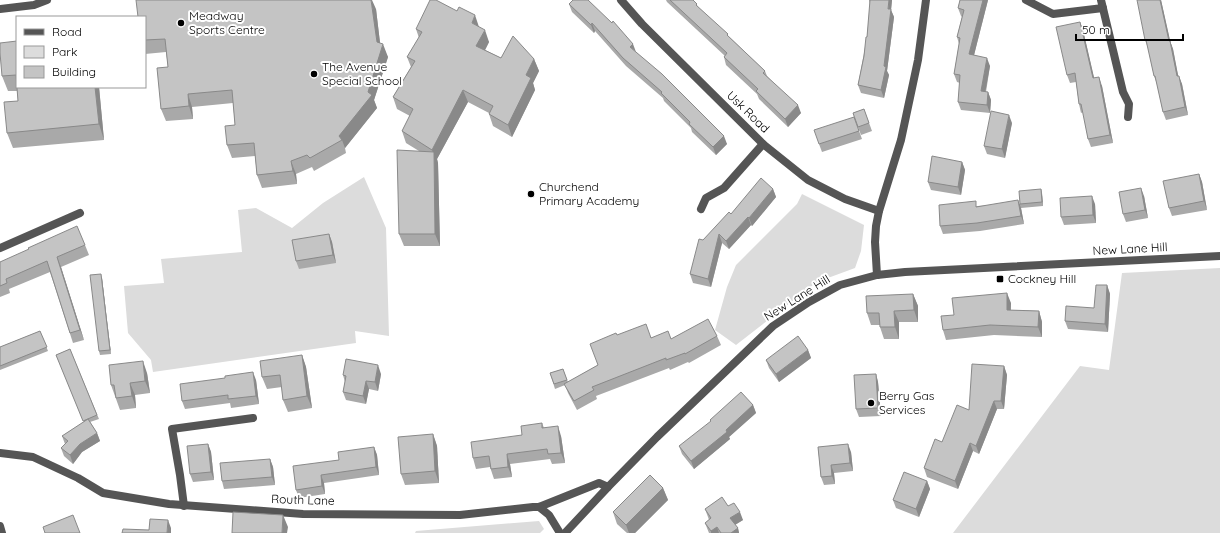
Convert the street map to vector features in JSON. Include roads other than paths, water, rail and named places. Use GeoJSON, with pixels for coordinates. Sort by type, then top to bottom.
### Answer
{"type":"FeatureCollection","features":[{"type":"Feature","properties":{"kind":"street"},"geometry":{"type":"LineString","coordinates":[[0,9],[34,5],[47,0]]}},
{"type":"Feature","properties":{"kind":"street","name":"Usk Road"},"geometry":{"type":"LineString","coordinates":[[621,0],[642,24],[763,144],[808,180],[845,199],[879,211]]}},
{"type":"Feature","properties":{"kind":"street"},"geometry":{"type":"LineString","coordinates":[[877,275],[875,242],[876,226],[879,211],[901,140],[918,60],[926,0]]}},
{"type":"Feature","properties":{"kind":"street"},"geometry":{"type":"LineString","coordinates":[[1026,0],[1053,14],[1102,4],[1122,92],[1129,104],[1128,117]]}},
{"type":"Feature","properties":{"kind":"street"},"geometry":{"type":"LineString","coordinates":[[701,209],[706,198],[724,188],[763,144]]}},
{"type":"Feature","properties":{"kind":"street"},"geometry":{"type":"LineString","coordinates":[[0,248],[80,213]]}},
{"type":"Feature","properties":{"kind":"street","name":"New Lane Hill"},"geometry":{"type":"LineString","coordinates":[[564,533],[608,487],[773,326],[809,302],[840,285],[877,275],[919,271],[1220,256]]}},
{"type":"Feature","properties":{"kind":"street"},"geometry":{"type":"LineString","coordinates":[[184,506],[172,429],[253,418]]}},
{"type":"Feature","properties":{"kind":"street","name":"Routh Lane"},"geometry":{"type":"LineString","coordinates":[[0,453],[33,457],[78,478],[103,493],[184,506],[303,514],[460,515],[539,507],[599,483],[608,487]]}},
{"type":"Feature","properties":{"kind":"street"},"geometry":{"type":"LineString","coordinates":[[539,507],[549,515],[560,533]]}},
{"type":"Feature","properties":{"kind":"street"},"geometry":{"type":"LineString","coordinates":[[0,526],[2,533]]}},
{"type":"Feature","properties":{"kind":"place","name":"Meadway Sports Centre"},"geometry":{"type":"Point","coordinates":[181,23]}},
{"type":"Feature","properties":{"kind":"place","name":"The Avenue Special School"},"geometry":{"type":"Point","coordinates":[314,74]}},
{"type":"Feature","properties":{"kind":"place","name":"Churchend Primary Academy"},"geometry":{"type":"Point","coordinates":[531,194]}},
{"type":"Feature","properties":{"kind":"place","name":"Cockney Hill"},"geometry":{"type":"Point","coordinates":[1000,279]}},
{"type":"Feature","properties":{"kind":"place","name":"Berry Gas Services"},"geometry":{"type":"Point","coordinates":[871,403]}}]}
